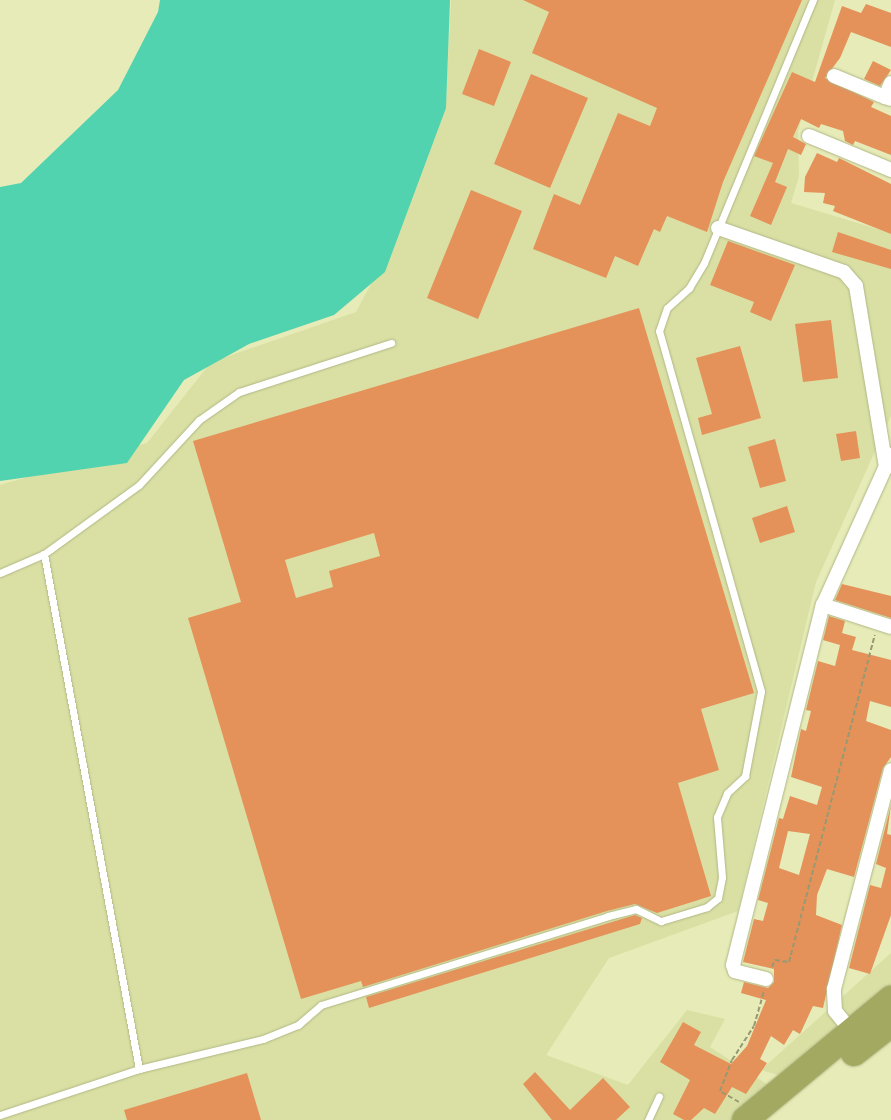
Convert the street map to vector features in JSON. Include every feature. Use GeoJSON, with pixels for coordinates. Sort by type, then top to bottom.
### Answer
{"type":"FeatureCollection","features":[{"type":"Feature","properties":{"kind":"highway"},"geometry":{"type":"LineString","coordinates":[[757,1117],[891,999]]}},
{"type":"Feature","properties":{"kind":"highway"},"geometry":{"type":"LineString","coordinates":[[757,1117],[891,1024]]}},
{"type":"Feature","properties":{"kind":"street"},"geometry":{"type":"LineString","coordinates":[[834,76],[888,98],[891,83]]}},
{"type":"Feature","properties":{"kind":"street"},"geometry":{"type":"LineString","coordinates":[[809,136],[891,170]]}},
{"type":"Feature","properties":{"kind":"street"},"geometry":{"type":"LineString","coordinates":[[718,228],[844,272],[856,286],[887,473],[823,605],[733,965],[735,971],[766,979]]}},
{"type":"Feature","properties":{"kind":"street"},"geometry":{"type":"LineString","coordinates":[[823,605],[885,625]]}},
{"type":"Feature","properties":{"kind":"street"},"geometry":{"type":"LineString","coordinates":[[852,1032],[835,1011],[834,989],[886,813],[891,770]]}},
{"type":"Feature","properties":{"kind":"lane"},"geometry":{"type":"LineString","coordinates":[[0,1114],[139,1069],[262,1039],[298,1025],[322,1005],[608,916],[636,909],[661,921],[707,906],[718,898],[722,877],[717,817],[727,793],[745,776],[760,685],[659,331],[667,308],[696,278],[813,0]]}},
{"type":"Feature","properties":{"kind":"lane"},"geometry":{"type":"LineString","coordinates":[[0,573],[44,554],[139,485],[199,420],[226,400],[254,386],[390,343]]}},
{"type":"Feature","properties":{"kind":"lane"},"geometry":{"type":"LineString","coordinates":[[44,554],[139,1069]]}},
{"type":"Feature","properties":{"kind":"lane"},"geometry":{"type":"LineString","coordinates":[[648,1120],[660,1096]]}},
{"type":"Feature","properties":{"kind":"path"},"geometry":{"type":"LineString","coordinates":[[757,1117],[720,1091],[732,1060],[754,1026],[766,979],[775,960],[789,962],[885,625]]}},
{"type":"Feature","properties":{"kind":"shaded area"},"geometry":{"type":"Polygon","coordinates":[[[451,0],[835,0],[798,131],[799,176],[791,203],[891,233],[891,416],[816,582],[738,911],[609,958],[546,1055],[628,1085],[687,1010],[725,1019],[710,1047],[776,1090],[739,1120],[0,1120],[0,485],[147,443],[211,362],[356,312],[393,243],[446,104],[451,0]]]}},
{"type":"Feature","properties":{"kind":"shaded area"},"geometry":{"type":"Polygon","coordinates":[[[891,953],[891,994],[788,1078],[761,1070],[891,953]]]}},
{"type":"Feature","properties":{"kind":"water"},"geometry":{"type":"Polygon","coordinates":[[[160,0],[450,0],[446,108],[385,272],[334,315],[249,344],[184,380],[127,463],[0,481],[0,187],[21,183],[118,90],[158,12],[160,0]]]}},
{"type":"Feature","properties":{"kind":"building"},"geometry":{"type":"Polygon","coordinates":[[[523,0],[802,0],[723,182],[707,232],[667,216],[660,232],[654,229],[638,266],[615,256],[606,278],[533,249],[554,194],[580,205],[618,113],[650,126],[657,108],[532,53],[549,12],[523,0]]]}},
{"type":"Feature","properties":{"kind":"building"},"geometry":{"type":"Polygon","coordinates":[[[866,4],[891,13],[891,47],[851,32],[840,58],[825,78],[874,102],[871,107],[891,116],[891,155],[855,141],[853,145],[845,141],[843,131],[821,124],[819,128],[801,119],[793,137],[806,144],[801,155],[788,149],[775,182],[787,187],[771,225],[750,216],[773,163],[754,156],[792,72],[815,82],[842,6],[861,13],[866,4]]]}},
{"type":"Feature","properties":{"kind":"building"},"geometry":{"type":"Polygon","coordinates":[[[479,49],[511,62],[494,106],[462,94],[479,49]]]}},
{"type":"Feature","properties":{"kind":"building"},"geometry":{"type":"Polygon","coordinates":[[[873,61],[891,70],[880,86],[864,79],[873,61]]]}},
{"type":"Feature","properties":{"kind":"building"},"geometry":{"type":"Polygon","coordinates":[[[531,74],[588,98],[550,188],[494,164],[531,74]]]}},
{"type":"Feature","properties":{"kind":"building"},"geometry":{"type":"Polygon","coordinates":[[[817,153],[837,162],[839,158],[891,184],[891,234],[833,211],[835,206],[823,203],[825,193],[804,192],[805,177],[817,153]]]}},
{"type":"Feature","properties":{"kind":"building"},"geometry":{"type":"Polygon","coordinates":[[[471,190],[522,211],[478,319],[427,298],[471,190]]]}},
{"type":"Feature","properties":{"kind":"building"},"geometry":{"type":"Polygon","coordinates":[[[838,232],[891,250],[891,269],[832,252],[838,232]]]}},
{"type":"Feature","properties":{"kind":"building"},"geometry":{"type":"Polygon","coordinates":[[[728,241],[795,265],[771,321],[750,312],[754,302],[710,285],[728,241]]]}},
{"type":"Feature","properties":{"kind":"building"},"geometry":{"type":"Polygon","coordinates":[[[639,308],[754,693],[701,709],[719,770],[678,783],[711,896],[657,913],[635,904],[607,911],[363,987],[361,981],[301,999],[188,618],[241,602],[193,441],[639,308]],[[374,533],[285,560],[296,598],[333,587],[329,571],[380,556],[374,533]]]}},
{"type":"Feature","properties":{"kind":"building"},"geometry":{"type":"Polygon","coordinates":[[[831,320],[838,378],[803,382],[795,324],[831,320]]]}},
{"type":"Feature","properties":{"kind":"building"},"geometry":{"type":"Polygon","coordinates":[[[740,346],[761,418],[702,435],[698,418],[712,414],[696,358],[740,346]]]}},
{"type":"Feature","properties":{"kind":"building"},"geometry":{"type":"Polygon","coordinates":[[[856,431],[860,458],[841,461],[836,434],[856,431]]]}},
{"type":"Feature","properties":{"kind":"building"},"geometry":{"type":"Polygon","coordinates":[[[775,439],[786,481],[760,488],[748,447],[775,439]]]}},
{"type":"Feature","properties":{"kind":"building"},"geometry":{"type":"Polygon","coordinates":[[[787,506],[795,532],[760,543],[752,518],[787,506]]]}},
{"type":"Feature","properties":{"kind":"building"},"geometry":{"type":"Polygon","coordinates":[[[842,584],[891,596],[891,618],[835,600],[842,584]]]}},
{"type":"Feature","properties":{"kind":"building"},"geometry":{"type":"Polygon","coordinates":[[[829,616],[845,621],[842,633],[856,637],[852,650],[891,660],[891,707],[870,701],[866,721],[891,730],[891,757],[883,768],[854,877],[827,869],[817,895],[816,915],[842,925],[823,1008],[813,1006],[800,1034],[793,1030],[784,1045],[771,1036],[760,1059],[767,1063],[746,1094],[732,1087],[715,1114],[704,1108],[691,1120],[684,1120],[673,1114],[690,1080],[660,1062],[683,1022],[701,1032],[694,1045],[731,1064],[747,1046],[766,1000],[741,993],[744,982],[768,988],[774,982],[774,969],[743,962],[754,919],[763,921],[768,903],[758,900],[779,818],[783,819],[790,796],[817,805],[822,787],[791,777],[801,729],[806,731],[811,711],[806,710],[818,661],[835,666],[840,645],[823,640],[829,616]],[[788,831],[779,868],[799,875],[810,834],[788,831]]]}},
{"type":"Feature","properties":{"kind":"building"},"geometry":{"type":"Polygon","coordinates":[[[891,805],[887,834],[891,835],[891,915],[870,974],[849,968],[870,885],[881,888],[886,868],[876,864],[891,805]]]}},
{"type":"Feature","properties":{"kind":"building"},"geometry":{"type":"Polygon","coordinates":[[[635,915],[642,918],[640,924],[369,1008],[366,997],[635,915]]]}},
{"type":"Feature","properties":{"kind":"building"},"geometry":{"type":"Polygon","coordinates":[[[535,1072],[570,1110],[603,1078],[630,1107],[616,1120],[552,1120],[523,1084],[535,1072]]]}},
{"type":"Feature","properties":{"kind":"building"},"geometry":{"type":"Polygon","coordinates":[[[247,1073],[261,1120],[127,1120],[124,1110],[247,1073]]]}}]}
